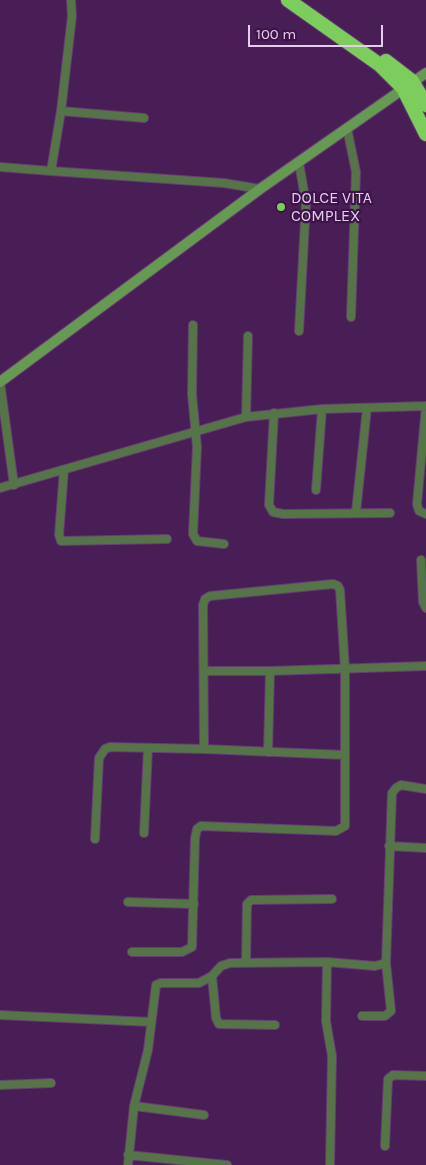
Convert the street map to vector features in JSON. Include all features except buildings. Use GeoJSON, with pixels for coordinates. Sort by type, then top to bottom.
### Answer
{"type":"FeatureCollection","features":[{"type":"Feature","properties":{"kind":"highway"},"geometry":{"type":"LineString","coordinates":[[288,0],[407,85],[426,134]]}},
{"type":"Feature","properties":{"kind":"highway"},"geometry":{"type":"LineString","coordinates":[[300,0],[359,40],[426,105]]}},
{"type":"Feature","properties":{"kind":"main road"},"geometry":{"type":"LineString","coordinates":[[0,382],[260,189],[426,72]]}},
{"type":"Feature","properties":{"kind":"street"},"geometry":{"type":"LineString","coordinates":[[50,171],[61,110],[72,16],[71,0]]}},
{"type":"Feature","properties":{"kind":"street"},"geometry":{"type":"LineString","coordinates":[[61,110],[144,118]]}},
{"type":"Feature","properties":{"kind":"street"},"geometry":{"type":"LineString","coordinates":[[347,128],[356,172],[351,317]]}},
{"type":"Feature","properties":{"kind":"street"},"geometry":{"type":"LineString","coordinates":[[299,163],[306,203],[299,331]]}},
{"type":"Feature","properties":{"kind":"street"},"geometry":{"type":"LineString","coordinates":[[0,167],[224,183],[260,189]]}},
{"type":"Feature","properties":{"kind":"street"},"geometry":{"type":"LineString","coordinates":[[193,325],[192,394],[196,432],[194,538],[200,541],[224,544]]}},
{"type":"Feature","properties":{"kind":"street"},"geometry":{"type":"LineString","coordinates":[[246,417],[248,336]]}},
{"type":"Feature","properties":{"kind":"street"},"geometry":{"type":"LineString","coordinates":[[0,382],[14,485]]}},
{"type":"Feature","properties":{"kind":"street"},"geometry":{"type":"LineString","coordinates":[[0,488],[246,417],[322,409],[426,406],[417,504],[419,511],[426,514]]}},
{"type":"Feature","properties":{"kind":"street"},"geometry":{"type":"LineString","coordinates":[[356,512],[367,408]]}},
{"type":"Feature","properties":{"kind":"street"},"geometry":{"type":"LineString","coordinates":[[316,490],[322,409]]}},
{"type":"Feature","properties":{"kind":"street"},"geometry":{"type":"LineString","coordinates":[[274,413],[269,505],[271,510],[283,514],[390,513]]}},
{"type":"Feature","properties":{"kind":"street"},"geometry":{"type":"LineString","coordinates":[[64,470],[59,535],[61,541],[167,539]]}},
{"type":"Feature","properties":{"kind":"street"},"geometry":{"type":"LineString","coordinates":[[421,560],[422,602],[426,608]]}},
{"type":"Feature","properties":{"kind":"street"},"geometry":{"type":"LineString","coordinates":[[132,952],[175,953],[190,950],[193,944],[196,838],[198,827],[203,825],[339,831],[345,826],[345,669],[340,590],[332,584],[208,597],[203,606],[205,671],[204,750]]}},
{"type":"Feature","properties":{"kind":"street"},"geometry":{"type":"LineString","coordinates":[[205,671],[426,666]]}},
{"type":"Feature","properties":{"kind":"street"},"geometry":{"type":"LineString","coordinates":[[268,752],[270,671]]}},
{"type":"Feature","properties":{"kind":"street"},"geometry":{"type":"LineString","coordinates":[[95,839],[99,758],[102,752],[110,747],[345,755]]}},
{"type":"Feature","properties":{"kind":"street"},"geometry":{"type":"LineString","coordinates":[[144,832],[148,748]]}},
{"type":"Feature","properties":{"kind":"street"},"geometry":{"type":"LineString","coordinates":[[362,1016],[385,1016],[391,1011],[386,964],[389,846],[393,791],[401,786],[426,789]]}},
{"type":"Feature","properties":{"kind":"street"},"geometry":{"type":"LineString","coordinates":[[389,846],[426,848]]}},
{"type":"Feature","properties":{"kind":"street"},"geometry":{"type":"LineString","coordinates":[[246,962],[247,904],[251,900],[332,899]]}},
{"type":"Feature","properties":{"kind":"street"},"geometry":{"type":"LineString","coordinates":[[128,902],[194,904]]}},
{"type":"Feature","properties":{"kind":"street"},"geometry":{"type":"LineString","coordinates":[[128,1165],[134,1106],[147,1056],[154,992],[158,984],[199,983],[212,976],[224,964],[246,962],[327,962],[376,966],[386,964]]}},
{"type":"Feature","properties":{"kind":"street"},"geometry":{"type":"LineString","coordinates":[[327,962],[326,1021],[332,1056],[330,1165]]}},
{"type":"Feature","properties":{"kind":"street"},"geometry":{"type":"LineString","coordinates":[[212,976],[216,1018],[219,1024],[275,1025]]}},
{"type":"Feature","properties":{"kind":"street"},"geometry":{"type":"LineString","coordinates":[[0,1015],[152,1022]]}},
{"type":"Feature","properties":{"kind":"street"},"geometry":{"type":"LineString","coordinates":[[385,1146],[388,1078],[393,1075],[426,1076]]}},
{"type":"Feature","properties":{"kind":"street"},"geometry":{"type":"LineString","coordinates":[[0,1084],[51,1083]]}},
{"type":"Feature","properties":{"kind":"street"},"geometry":{"type":"LineString","coordinates":[[134,1106],[204,1115]]}},
{"type":"Feature","properties":{"kind":"street"},"geometry":{"type":"LineString","coordinates":[[128,1156],[227,1165]]}},
{"type":"Feature","properties":{"kind":"place","name":"DOLCE VITA COMPLEX"},"geometry":{"type":"Point","coordinates":[281,207]}}]}
